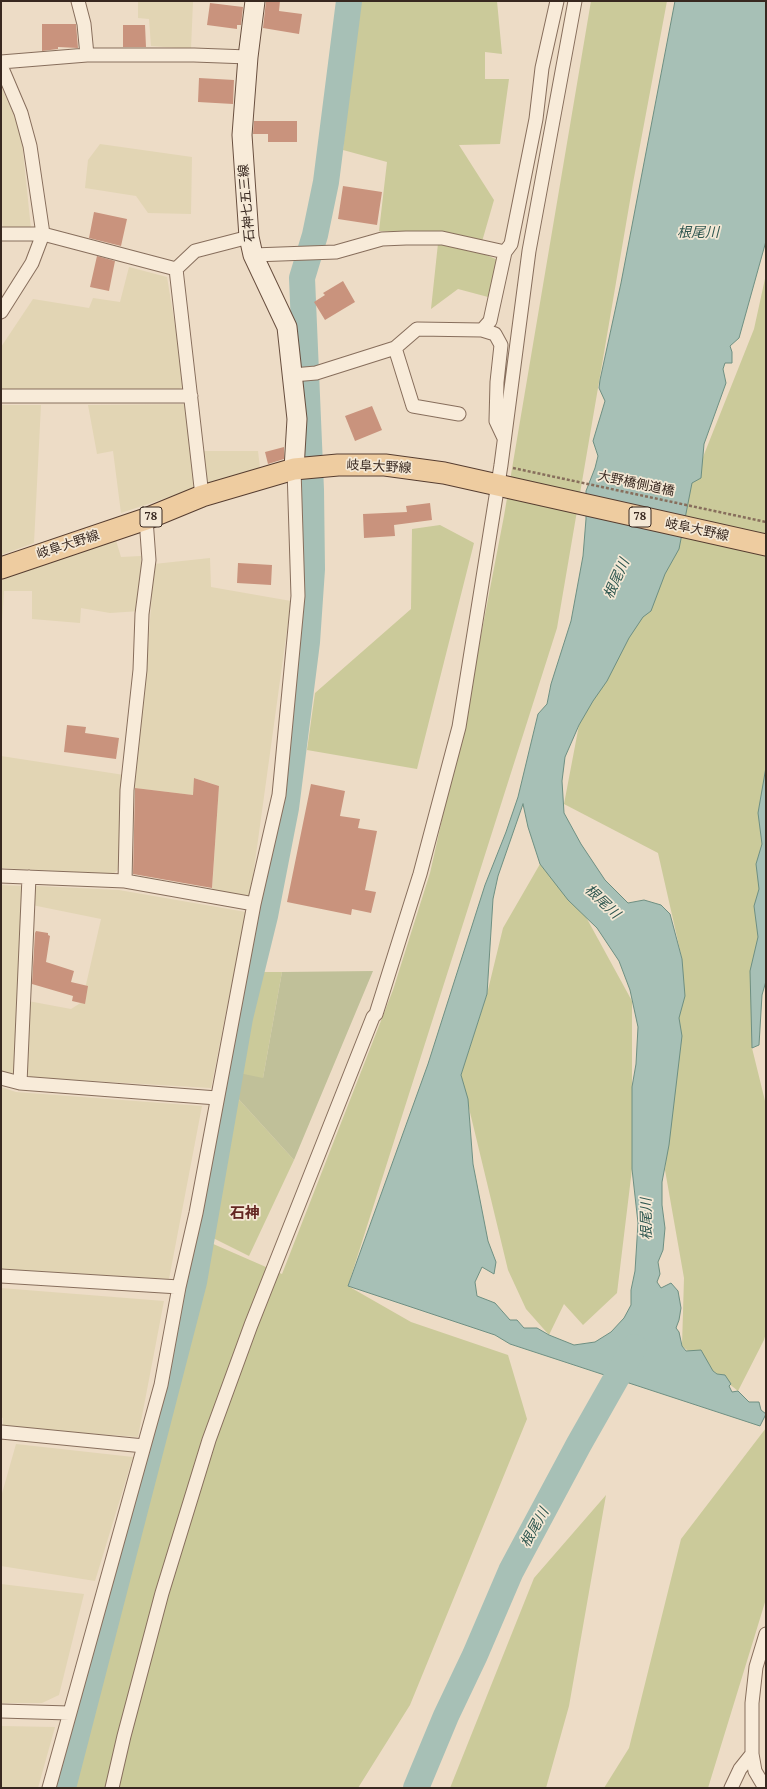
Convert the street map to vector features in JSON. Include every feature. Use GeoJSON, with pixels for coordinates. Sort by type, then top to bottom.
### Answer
{"type":"FeatureCollection","features":[{"type":"Feature","properties":{"kind":"main road","name":"石神七五三線"},"geometry":{"type":"LineString","coordinates":[[255,1],[248,57],[242,135],[249,237],[253,255],[287,327],[296,375],[297,419],[305,468]]}},
{"type":"Feature","properties":{"kind":"main road","name":"岐阜大野線"},"geometry":{"type":"LineString","coordinates":[[1,568],[146,519],[202,496],[305,468],[385,465],[444,473],[505,488],[766,545]]}},
{"type":"Feature","properties":{"kind":"street"},"geometry":{"type":"LineString","coordinates":[[78,1],[84,24],[87,55]]}},
{"type":"Feature","properties":{"kind":"street"},"geometry":{"type":"LineString","coordinates":[[482,330],[490,321],[505,252],[511,244],[536,119],[542,68],[557,1]]}},
{"type":"Feature","properties":{"kind":"street"},"geometry":{"type":"LineString","coordinates":[[112,1788],[124,1736],[162,1593],[209,1440],[251,1325],[373,1017],[376,1014],[420,874],[459,727],[505,488],[501,465],[529,251],[575,1]]}},
{"type":"Feature","properties":{"kind":"street"},"geometry":{"type":"LineString","coordinates":[[1,62],[87,55],[194,55],[248,57]]}},
{"type":"Feature","properties":{"kind":"street"},"geometry":{"type":"LineString","coordinates":[[1,66],[21,113],[30,146],[43,234],[32,263],[1,312]]}},
{"type":"Feature","properties":{"kind":"street"},"geometry":{"type":"LineString","coordinates":[[1,234],[43,234],[176,269]]}},
{"type":"Feature","properties":{"kind":"street"},"geometry":{"type":"LineString","coordinates":[[176,269],[195,251],[249,237]]}},
{"type":"Feature","properties":{"kind":"street"},"geometry":{"type":"LineString","coordinates":[[253,255],[336,252],[382,239],[406,238],[442,238],[505,252]]}},
{"type":"Feature","properties":{"kind":"street"},"geometry":{"type":"LineString","coordinates":[[176,269],[202,496]]}},
{"type":"Feature","properties":{"kind":"street"},"geometry":{"type":"LineString","coordinates":[[296,375],[316,373],[395,348],[417,329],[482,330],[495,334],[501,345],[497,382],[496,421],[504,438]]}},
{"type":"Feature","properties":{"kind":"street"},"geometry":{"type":"LineString","coordinates":[[395,348],[413,406],[459,414]]}},
{"type":"Feature","properties":{"kind":"street"},"geometry":{"type":"LineString","coordinates":[[1,396],[191,396]]}},
{"type":"Feature","properties":{"kind":"street"},"geometry":{"type":"LineString","coordinates":[[49,1788],[161,1385],[179,1287],[196,1213],[254,904],[279,795],[298,596],[305,468]]}},
{"type":"Feature","properties":{"kind":"street"},"geometry":{"type":"LineString","coordinates":[[125,882],[127,790],[140,670],[142,614],[149,560],[146,519]]}},
{"type":"Feature","properties":{"kind":"street"},"geometry":{"type":"LineString","coordinates":[[1,876],[125,882],[254,904]]}},
{"type":"Feature","properties":{"kind":"street"},"geometry":{"type":"LineString","coordinates":[[20,1083],[29,877]]}},
{"type":"Feature","properties":{"kind":"street"},"geometry":{"type":"LineString","coordinates":[[1,1078],[20,1083],[217,1098]]}},
{"type":"Feature","properties":{"kind":"street"},"geometry":{"type":"LineString","coordinates":[[1,1276],[179,1287]]}},
{"type":"Feature","properties":{"kind":"street"},"geometry":{"type":"LineString","coordinates":[[1,1432],[144,1446]]}},
{"type":"Feature","properties":{"kind":"street"},"geometry":{"type":"LineString","coordinates":[[765,1788],[755,1770],[752,1754],[752,1703],[756,1667],[766,1634]]}},
{"type":"Feature","properties":{"kind":"street"},"geometry":{"type":"LineString","coordinates":[[1,1711],[69,1713]]}},
{"type":"Feature","properties":{"kind":"street"},"geometry":{"type":"LineString","coordinates":[[731,1788],[740,1769],[752,1754]]}},
{"type":"Feature","properties":{"kind":"path","name":"大野橋側道橋"},"geometry":{"type":"LineString","coordinates":[[501,465],[766,522]]}},
{"type":"Feature","properties":{"kind":"shaded area"},"geometry":{"type":"Polygon","coordinates":[[[138,1],[193,1],[191,49],[151,46],[149,19],[138,18],[138,1]]]}},
{"type":"Feature","properties":{"kind":"shaded area"},"geometry":{"type":"Polygon","coordinates":[[[358,1],[497,1],[502,54],[485,52],[485,79],[509,79],[500,144],[459,145],[494,200],[479,252],[498,260],[488,297],[458,289],[431,309],[439,234],[379,231],[387,162],[343,150],[358,1]]]}},
{"type":"Feature","properties":{"kind":"shaded area"},"geometry":{"type":"Polygon","coordinates":[[[591,1],[667,1],[633,183],[557,628],[348,1286],[411,1322],[508,1355],[527,1419],[410,1705],[358,1788],[67,1788],[83,1715],[152,1478],[211,1243],[282,1274],[393,990],[430,873],[467,708],[504,516],[591,1]]]}},
{"type":"Feature","properties":{"kind":"shaded area"},"geometry":{"type":"Polygon","coordinates":[[[1,86],[21,132],[31,229],[3,229],[1,209],[1,86]]]}},
{"type":"Feature","properties":{"kind":"shaded area"},"geometry":{"type":"Polygon","coordinates":[[[100,144],[192,157],[191,214],[148,213],[136,196],[85,188],[88,160],[100,144]]]}},
{"type":"Feature","properties":{"kind":"shaded area"},"geometry":{"type":"Polygon","coordinates":[[[129,267],[167,277],[185,386],[179,389],[1,390],[1,347],[33,299],[89,308],[93,298],[120,302],[129,267]]]}},
{"type":"Feature","properties":{"kind":"shaded area"},"geometry":{"type":"Polygon","coordinates":[[[766,274],[766,871],[752,1048],[766,1105],[766,1333],[764,1340],[738,1391],[682,1346],[684,1278],[665,1170],[682,959],[658,853],[564,804],[579,725],[703,457],[754,329],[766,274]]]}},
{"type":"Feature","properties":{"kind":"shaded area"},"geometry":{"type":"Polygon","coordinates":[[[187,404],[195,483],[193,489],[121,513],[113,451],[97,454],[88,405],[187,404]]]}},
{"type":"Feature","properties":{"kind":"shaded area"},"geometry":{"type":"Polygon","coordinates":[[[1,405],[41,405],[34,543],[1,555],[1,405]]]}},
{"type":"Feature","properties":{"kind":"shaded area"},"geometry":{"type":"Polygon","coordinates":[[[201,451],[258,451],[260,468],[206,486],[201,451]]]}},
{"type":"Feature","properties":{"kind":"shaded area"},"geometry":{"type":"Polygon","coordinates":[[[440,525],[474,543],[417,769],[307,750],[315,693],[411,609],[412,529],[440,525]]]}},
{"type":"Feature","properties":{"kind":"shaded area"},"geometry":{"type":"Polygon","coordinates":[[[115,537],[121,557],[141,556],[140,611],[110,613],[81,608],[80,623],[32,619],[32,591],[4,591],[1,638],[1,580],[37,565],[115,537]]]}},
{"type":"Feature","properties":{"kind":"shaded area"},"geometry":{"type":"Polygon","coordinates":[[[210,558],[211,587],[291,601],[250,898],[212,890],[219,786],[195,778],[193,795],[134,788],[147,662],[154,564],[210,558]]]}},
{"type":"Feature","properties":{"kind":"shaded area"},"geometry":{"type":"Polygon","coordinates":[[[1,756],[124,775],[121,867],[113,874],[1,868],[1,756]]]}},
{"type":"Feature","properties":{"kind":"shaded area"},"geometry":{"type":"Polygon","coordinates":[[[540,864],[586,917],[632,1001],[632,1169],[617,1293],[583,1325],[564,1304],[549,1335],[526,1309],[508,1270],[461,1075],[487,994],[503,928],[540,864]]]}},
{"type":"Feature","properties":{"kind":"shaded area"},"geometry":{"type":"Polygon","coordinates":[[[1,885],[22,886],[14,1072],[10,1075],[1,1073],[1,885]]]}},
{"type":"Feature","properties":{"kind":"shaded area"},"geometry":{"type":"Polygon","coordinates":[[[36,886],[119,890],[246,912],[211,1088],[24,1077],[28,1001],[71,1009],[82,1002],[101,919],[32,905],[36,886]]]}},
{"type":"Feature","properties":{"kind":"shaded area"},"geometry":{"type":"Polygon","coordinates":[[[255,972],[282,972],[263,1078],[234,1094],[294,1160],[249,1256],[205,1234],[255,972]]]}},
{"type":"Feature","properties":{"kind":"shaded area"},"geometry":{"type":"Polygon","coordinates":[[[1,1087],[16,1092],[202,1106],[169,1279],[1,1269],[1,1087]]]}},
{"type":"Feature","properties":{"kind":"shaded area"},"geometry":{"type":"Polygon","coordinates":[[[1,1288],[164,1301],[138,1437],[3,1427],[3,1418],[1,1417],[1,1288]]]}},
{"type":"Feature","properties":{"kind":"shaded area"},"geometry":{"type":"Polygon","coordinates":[[[766,1428],[766,1599],[708,1788],[604,1788],[629,1748],[681,1539],[766,1428]]]}},
{"type":"Feature","properties":{"kind":"shaded area"},"geometry":{"type":"Polygon","coordinates":[[[16,1444],[133,1457],[95,1581],[1,1566],[1,1497],[16,1444]]]}},
{"type":"Feature","properties":{"kind":"shaded area"},"geometry":{"type":"Polygon","coordinates":[[[606,1495],[569,1706],[546,1788],[450,1788],[534,1578],[606,1495]]]}},
{"type":"Feature","properties":{"kind":"shaded area"},"geometry":{"type":"Polygon","coordinates":[[[1,1584],[84,1594],[59,1695],[42,1703],[1,1703],[1,1584]]]}},
{"type":"Feature","properties":{"kind":"shaded area"},"geometry":{"type":"Polygon","coordinates":[[[1,1726],[55,1727],[38,1788],[1,1788],[1,1726]]]}},
{"type":"Feature","properties":{"kind":"green space"},"geometry":{"type":"Polygon","coordinates":[[[373,971],[294,1160],[234,1094],[239,1073],[263,1078],[282,972],[373,971]]]}},
{"type":"Feature","properties":{"kind":"water"},"geometry":{"type":"Polygon","coordinates":[[[675,1],[766,1],[766,241],[739,338],[730,346],[732,352],[732,363],[725,363],[723,369],[726,383],[704,444],[701,478],[692,483],[679,549],[665,574],[651,611],[643,617],[629,638],[607,681],[579,725],[565,757],[562,781],[564,813],[581,844],[605,880],[628,903],[644,900],[661,905],[670,914],[682,959],[685,996],[679,1018],[682,1036],[669,1145],[662,1182],[662,1205],[665,1228],[663,1250],[658,1262],[660,1274],[657,1282],[661,1288],[671,1283],[678,1291],[681,1308],[676,1328],[679,1332],[682,1346],[686,1351],[701,1350],[713,1371],[717,1374],[725,1375],[731,1384],[729,1386],[732,1392],[738,1391],[749,1402],[759,1402],[761,1410],[766,1414],[760,1426],[510,1344],[495,1335],[348,1286],[428,1064],[485,885],[518,797],[538,714],[547,704],[551,684],[571,621],[583,556],[586,519],[586,491],[598,456],[593,441],[605,401],[599,388],[600,380],[621,283],[675,1]],[[523,804],[498,876],[493,899],[487,994],[461,1075],[468,1099],[473,1164],[488,1241],[496,1262],[494,1274],[482,1267],[475,1282],[477,1296],[495,1303],[510,1320],[517,1320],[524,1328],[537,1328],[549,1335],[574,1345],[595,1342],[611,1332],[624,1318],[631,1305],[631,1290],[635,1271],[638,1223],[632,1169],[632,1087],[636,1064],[638,1027],[630,990],[619,961],[597,928],[568,900],[540,864],[528,827],[523,804]]]}},
{"type":"Feature","properties":{"kind":"water"},"geometry":{"type":"Polygon","coordinates":[[[766,767],[766,981],[762,995],[759,1045],[752,1048],[750,971],[758,937],[754,906],[759,889],[756,864],[762,844],[758,813],[766,767]]]}},
{"type":"Feature","properties":{"kind":"building"},"geometry":{"type":"Polygon","coordinates":[[[266,1],[280,1],[279,11],[302,14],[299,34],[263,28],[266,1]]]}},
{"type":"Feature","properties":{"kind":"building"},"geometry":{"type":"Polygon","coordinates":[[[210,3],[243,7],[241,25],[237,25],[237,29],[207,25],[210,3]]]}},
{"type":"Feature","properties":{"kind":"building"},"geometry":{"type":"Polygon","coordinates":[[[42,24],[76,24],[78,48],[58,47],[58,49],[42,51],[42,24]]]}},
{"type":"Feature","properties":{"kind":"building"},"geometry":{"type":"Polygon","coordinates":[[[123,25],[145,25],[146,47],[123,47],[123,25]]]}},
{"type":"Feature","properties":{"kind":"building"},"geometry":{"type":"Polygon","coordinates":[[[199,78],[234,80],[233,104],[198,102],[199,78]]]}},
{"type":"Feature","properties":{"kind":"building"},"geometry":{"type":"Polygon","coordinates":[[[254,121],[297,121],[297,142],[268,142],[268,134],[253,134],[254,121]]]}},
{"type":"Feature","properties":{"kind":"building"},"geometry":{"type":"Polygon","coordinates":[[[343,186],[382,192],[377,225],[338,219],[343,186]]]}},
{"type":"Feature","properties":{"kind":"building"},"geometry":{"type":"Polygon","coordinates":[[[94,212],[127,219],[121,246],[89,238],[94,212]]]}},
{"type":"Feature","properties":{"kind":"building"},"geometry":{"type":"Polygon","coordinates":[[[97,256],[115,261],[109,291],[90,287],[97,256]]]}},
{"type":"Feature","properties":{"kind":"building"},"geometry":{"type":"Polygon","coordinates":[[[343,281],[355,302],[325,320],[314,302],[325,295],[323,293],[343,281]]]}},
{"type":"Feature","properties":{"kind":"building"},"geometry":{"type":"Polygon","coordinates":[[[372,406],[382,430],[355,441],[345,416],[372,406]]]}},
{"type":"Feature","properties":{"kind":"building"},"geometry":{"type":"Polygon","coordinates":[[[284,447],[284,459],[268,464],[265,452],[284,447]]]}},
{"type":"Feature","properties":{"kind":"building"},"geometry":{"type":"Polygon","coordinates":[[[430,503],[432,520],[394,525],[395,536],[364,538],[363,514],[407,512],[406,506],[430,503]]]}},
{"type":"Feature","properties":{"kind":"building"},"geometry":{"type":"Polygon","coordinates":[[[238,563],[272,565],[271,585],[237,583],[238,563]]]}},
{"type":"Feature","properties":{"kind":"building"},"geometry":{"type":"Polygon","coordinates":[[[67,725],[86,727],[85,733],[119,738],[116,759],[64,752],[67,725]]]}},
{"type":"Feature","properties":{"kind":"building"},"geometry":{"type":"Polygon","coordinates":[[[194,778],[219,786],[212,888],[133,874],[135,788],[193,795],[194,778]]]}},
{"type":"Feature","properties":{"kind":"building"},"geometry":{"type":"Polygon","coordinates":[[[311,784],[345,791],[340,816],[360,819],[358,828],[377,831],[365,890],[376,892],[371,913],[352,909],[351,915],[287,902],[311,784]]]}},
{"type":"Feature","properties":{"kind":"building"},"geometry":{"type":"Polygon","coordinates":[[[36,931],[48,933],[50,936],[46,962],[74,971],[71,982],[88,986],[85,1004],[72,1001],[73,996],[32,984],[36,931]]]}},
{"type":"Feature","properties":{"kind":"waterway"},"geometry":{"type":"LineString","coordinates":[[63,1788],[194,1282],[240,1018],[265,916],[286,808],[307,642],[312,569],[311,490],[302,278],[315,235],[326,182],[349,1]]}},
{"type":"Feature","properties":{"kind":"waterway","name":"根尾川"},"geometry":{"type":"LineString","coordinates":[[416,1788],[446,1716],[475,1655],[511,1571],[579,1444],[634,1347]]}},
{"type":"Feature","properties":{"kind":"district","name":"石神"},"geometry":{"type":"Point","coordinates":[245,1214]}}]}
